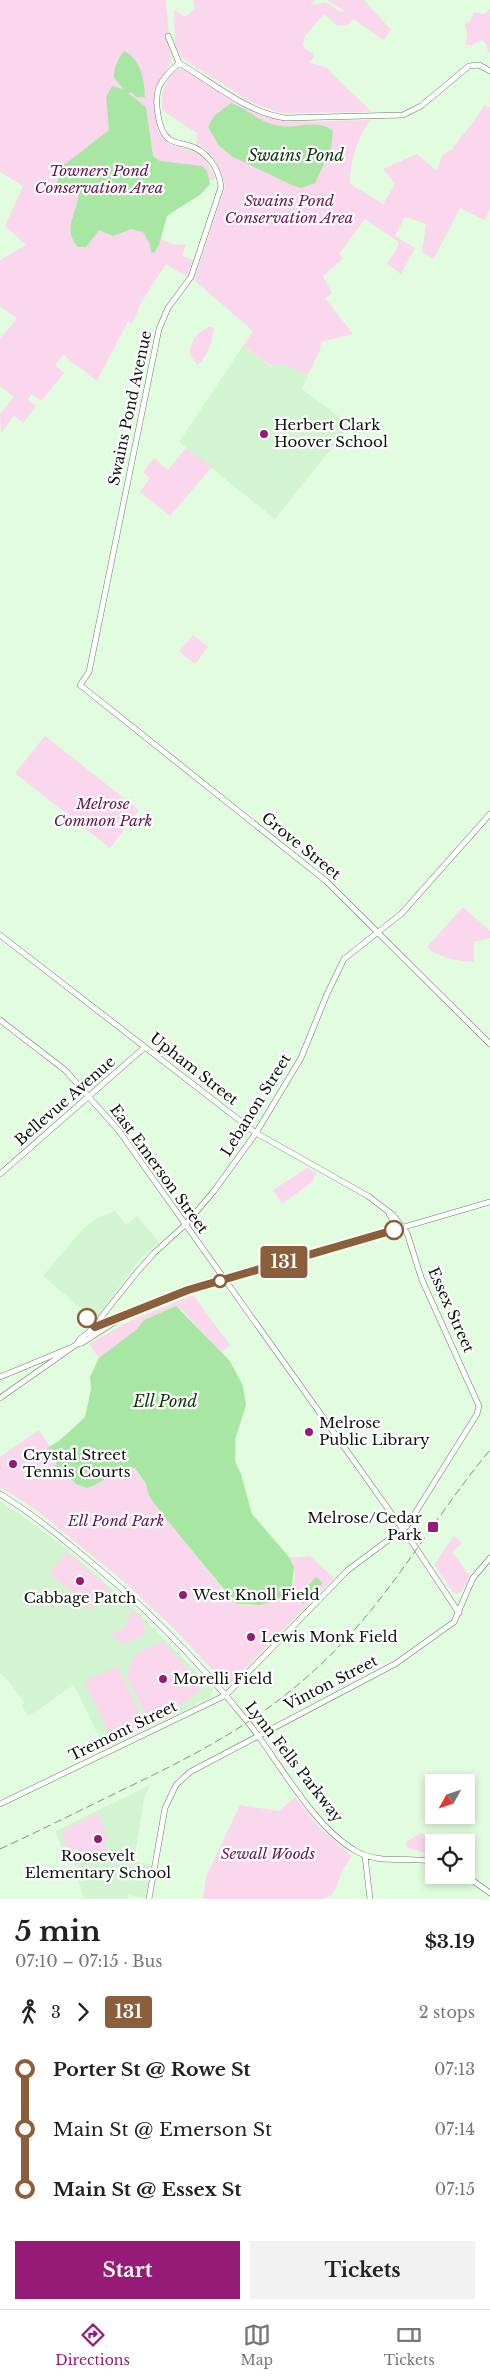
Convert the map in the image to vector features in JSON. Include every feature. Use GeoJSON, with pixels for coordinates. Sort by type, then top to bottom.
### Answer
{"type":"FeatureCollection","features":[{"type":"Feature","properties":{"kind":"street"},"geometry":{"type":"LineString","coordinates":[[168,36],[179,63],[251,106],[271,115],[286,118],[403,115],[421,106],[469,66],[479,65],[490,72]]}},
{"type":"Feature","properties":{"kind":"street","name":"Swains Pond Avenue"},"geometry":{"type":"LineString","coordinates":[[80,685],[89,672],[159,329],[168,308],[191,276],[221,187],[215,168],[205,153],[198,148],[171,141],[163,131],[158,105],[159,89],[179,63]]}},
{"type":"Feature","properties":{"kind":"street","name":"Grove Street"},"geometry":{"type":"LineString","coordinates":[[80,685],[326,881],[490,1044]]}},
{"type":"Feature","properties":{"kind":"street","name":"Lebanon Street"},"geometry":{"type":"LineString","coordinates":[[90,1338],[95,1327],[147,1260],[185,1225],[220,1183],[256,1133],[302,1058],[327,994],[342,962],[356,948],[403,912],[490,814]]}},
{"type":"Feature","properties":{"kind":"street","name":"Upham Street"},"geometry":{"type":"LineString","coordinates":[[0,936],[256,1133],[382,1206],[397,1219],[402,1228]]}},
{"type":"Feature","properties":{"kind":"street","name":"East Emerson Street"},"geometry":{"type":"LineString","coordinates":[[0,1020],[64,1068],[119,1131],[451,1598],[459,1613]]}},
{"type":"Feature","properties":{"kind":"street","name":"Bellevue Avenue"},"geometry":{"type":"LineString","coordinates":[[0,1174],[145,1047]]}},
{"type":"Feature","properties":{"kind":"street"},"geometry":{"type":"LineString","coordinates":[[0,1398],[76,1345],[80,1339],[95,1327],[122,1318],[188,1290],[490,1202]]}},
{"type":"Feature","properties":{"kind":"street","name":"Essex Street"},"geometry":{"type":"LineString","coordinates":[[402,1228],[411,1242],[421,1276],[478,1401],[478,1410],[414,1516],[403,1530]]}},
{"type":"Feature","properties":{"kind":"street"},"geometry":{"type":"LineString","coordinates":[[0,1377],[76,1345],[122,1318]]}},
{"type":"Feature","properties":{"kind":"street"},"geometry":{"type":"LineString","coordinates":[[26,1366],[34,1365],[40,1370]]}},
{"type":"Feature","properties":{"kind":"street","name":"Lynn Fells Parkway"},"geometry":{"type":"LineString","coordinates":[[0,1494],[37,1518],[118,1584],[173,1636],[258,1734],[321,1821],[340,1840],[365,1856],[379,1859],[425,1862]]}},
{"type":"Feature","properties":{"kind":"street","name":"Tremont Street"},"geometry":{"type":"LineString","coordinates":[[0,1804],[226,1695],[348,1570],[403,1530]]}},
{"type":"Feature","properties":{"kind":"street","name":"Vinton Street"},"geometry":{"type":"LineString","coordinates":[[149,1899],[164,1812],[174,1788],[190,1772],[258,1734],[399,1662],[454,1622],[473,1578],[490,1558]]}},
{"type":"Feature","properties":{"kind":"street"},"geometry":{"type":"LineString","coordinates":[[365,1856],[370,1899]]}},
{"type":"Feature","properties":{"kind":"street"},"geometry":{"type":"LineString","coordinates":[[475,1883],[490,1893]]}},
{"type":"Feature","properties":{"kind":"shaded area","name":"Herbert Clark Hoover School"},"geometry":{"type":"Polygon","coordinates":[[[243,346],[272,367],[279,363],[308,375],[302,389],[350,425],[275,519],[179,442],[243,346]]]}},
{"type":"Feature","properties":{"kind":"shaded area"},"geometry":{"type":"Polygon","coordinates":[[[115,1211],[126,1225],[137,1216],[159,1242],[139,1260],[95,1320],[43,1276],[82,1230],[97,1218],[115,1211]]]}},
{"type":"Feature","properties":{"kind":"shaded area"},"geometry":{"type":"Polygon","coordinates":[[[0,1502],[64,1547],[135,1609],[213,1689],[211,1697],[105,1749],[74,1685],[30,1715],[27,1715],[22,1706],[25,1703],[7,1679],[0,1673],[0,1502]]]}},
{"type":"Feature","properties":{"kind":"shaded area","name":"Roosevelt Elementary School"},"geometry":{"type":"Polygon","coordinates":[[[150,1785],[144,1799],[134,1861],[152,1865],[145,1898],[128,1895],[127,1899],[84,1899],[70,1851],[67,1847],[62,1849],[56,1831],[150,1785]]]}},
{"type":"Feature","properties":{"kind":"green space","name":"Towners Pond Conservation Area"},"geometry":{"type":"Polygon","coordinates":[[[0,0],[166,0],[171,62],[154,90],[158,131],[168,143],[202,155],[216,179],[210,180],[207,187],[167,213],[157,237],[175,245],[186,244],[182,256],[193,260],[187,277],[166,264],[142,301],[132,324],[128,321],[97,381],[63,355],[55,365],[64,373],[41,401],[32,394],[28,399],[36,406],[23,423],[14,416],[1,433],[0,414],[14,397],[0,386],[0,338],[17,319],[0,306],[0,260],[26,245],[5,226],[23,186],[0,172],[0,0]]]}},
{"type":"Feature","properties":{"kind":"green space"},"geometry":{"type":"Polygon","coordinates":[[[193,0],[315,0],[310,6],[326,2],[341,12],[344,11],[328,0],[364,0],[391,30],[383,40],[354,19],[346,25],[337,26],[324,14],[305,36],[303,44],[305,49],[313,53],[314,57],[310,62],[326,68],[372,112],[281,113],[250,102],[182,58],[175,46],[174,10],[185,17],[195,9],[193,0]]]}},
{"type":"Feature","properties":{"kind":"green space"},"geometry":{"type":"Polygon","coordinates":[[[490,9],[490,52],[488,53],[487,45],[482,40],[472,45],[466,45],[467,30],[464,25],[470,21],[474,12],[484,14],[490,9]]]}},
{"type":"Feature","properties":{"kind":"green space","name":"Swains Pond Conservation Area"},"geometry":{"type":"Polygon","coordinates":[[[181,68],[199,77],[251,110],[279,119],[294,121],[370,120],[355,150],[350,184],[383,204],[395,184],[383,169],[417,154],[437,171],[442,156],[452,149],[484,105],[490,107],[490,209],[485,220],[460,208],[434,259],[422,252],[426,224],[405,217],[395,236],[415,248],[401,274],[387,264],[399,242],[365,219],[339,254],[343,258],[323,276],[332,293],[325,298],[353,334],[321,342],[320,350],[308,375],[279,363],[273,367],[243,346],[253,331],[194,280],[225,187],[216,162],[208,151],[197,144],[196,135],[198,134],[162,110],[165,86],[171,75],[181,68]]]}},
{"type":"Feature","properties":{"kind":"green space"},"geometry":{"type":"Polygon","coordinates":[[[209,327],[214,328],[211,343],[207,354],[197,365],[189,352],[195,337],[209,327]]]}},
{"type":"Feature","properties":{"kind":"green space"},"geometry":{"type":"Polygon","coordinates":[[[186,448],[212,467],[170,516],[140,492],[150,478],[143,472],[154,458],[168,470],[186,448]]]}},
{"type":"Feature","properties":{"kind":"green space"},"geometry":{"type":"Polygon","coordinates":[[[193,635],[208,647],[195,664],[179,651],[193,635]]]}},
{"type":"Feature","properties":{"kind":"green space","name":"Melrose Common Park"},"geometry":{"type":"Polygon","coordinates":[[[45,736],[139,810],[110,848],[15,773],[45,736]]]}},
{"type":"Feature","properties":{"kind":"green space"},"geometry":{"type":"Polygon","coordinates":[[[463,907],[490,931],[490,938],[474,942],[474,962],[455,960],[442,956],[427,947],[463,907]]]}},
{"type":"Feature","properties":{"kind":"green space"},"geometry":{"type":"Polygon","coordinates":[[[307,1168],[317,1173],[312,1182],[282,1204],[273,1190],[307,1168]]]}},
{"type":"Feature","properties":{"kind":"green space"},"geometry":{"type":"Polygon","coordinates":[[[193,1295],[230,1345],[221,1352],[181,1309],[170,1309],[144,1320],[137,1329],[99,1358],[89,1344],[130,1321],[193,1295]]]}},
{"type":"Feature","properties":{"kind":"green space","name":"Ell Pond Park"},"geometry":{"type":"Polygon","coordinates":[[[39,1430],[50,1446],[47,1450],[57,1466],[47,1471],[62,1469],[76,1484],[91,1487],[124,1468],[135,1468],[166,1519],[228,1596],[239,1605],[250,1606],[272,1601],[290,1589],[294,1580],[294,1570],[289,1558],[310,1556],[334,1578],[228,1686],[177,1632],[128,1585],[35,1509],[0,1487],[0,1457],[39,1430]]]}},
{"type":"Feature","properties":{"kind":"green space"},"geometry":{"type":"Polygon","coordinates":[[[454,1536],[462,1543],[452,1552],[470,1576],[462,1591],[457,1594],[454,1593],[434,1565],[454,1536]]]}},
{"type":"Feature","properties":{"kind":"green space","name":"Cabbage Patch"},"geometry":{"type":"Polygon","coordinates":[[[67,1552],[110,1589],[92,1610],[49,1573],[67,1552]]]}},
{"type":"Feature","properties":{"kind":"green space"},"geometry":{"type":"Polygon","coordinates":[[[132,1611],[140,1616],[145,1631],[143,1635],[125,1644],[110,1633],[123,1629],[132,1611]]]}},
{"type":"Feature","properties":{"kind":"green space","name":"Morelli Field"},"geometry":{"type":"Polygon","coordinates":[[[163,1641],[201,1683],[200,1690],[185,1702],[148,1721],[126,1675],[136,1653],[163,1641]]]}},
{"type":"Feature","properties":{"kind":"green space"},"geometry":{"type":"Polygon","coordinates":[[[117,1666],[145,1724],[113,1740],[84,1682],[117,1666]]]}},
{"type":"Feature","properties":{"kind":"green space","name":"Sewall Woods"},"geometry":{"type":"Polygon","coordinates":[[[295,1797],[321,1829],[352,1856],[330,1896],[322,1899],[203,1899],[206,1877],[240,1805],[279,1811],[295,1797]]]}},
{"type":"Feature","properties":{"kind":"green space"},"geometry":{"type":"Polygon","coordinates":[[[97,1813],[108,1837],[104,1854],[101,1856],[74,1850],[66,1845],[62,1833],[65,1829],[97,1813]]]}},
{"type":"Feature","properties":{"kind":"green space"},"geometry":{"type":"Polygon","coordinates":[[[421,1833],[424,1834],[425,1853],[407,1848],[406,1842],[421,1833]]]}},
{"type":"Feature","properties":{"kind":"water"},"geometry":{"type":"Polygon","coordinates":[[[124,51],[138,64],[143,77],[145,97],[137,97],[131,92],[128,93],[146,107],[153,156],[160,161],[202,166],[207,171],[210,184],[201,194],[167,216],[159,245],[154,253],[151,252],[150,245],[143,232],[131,229],[113,236],[99,230],[86,247],[78,247],[73,240],[71,226],[79,197],[79,189],[76,184],[59,193],[54,190],[64,165],[109,130],[106,97],[112,86],[124,89],[114,78],[117,63],[124,51]]]}},
{"type":"Feature","properties":{"kind":"water","name":"Swains Pond"},"geometry":{"type":"Polygon","coordinates":[[[231,103],[272,124],[287,127],[314,124],[327,127],[333,131],[331,149],[315,183],[301,188],[294,186],[233,157],[219,146],[208,127],[214,116],[231,103]]]}},
{"type":"Feature","properties":{"kind":"water","name":"Ell Pond"},"geometry":{"type":"Polygon","coordinates":[[[176,1306],[230,1361],[243,1386],[246,1405],[235,1440],[235,1461],[241,1474],[252,1514],[289,1557],[294,1567],[292,1585],[278,1600],[260,1605],[236,1604],[166,1519],[149,1496],[146,1484],[135,1468],[129,1467],[117,1471],[99,1483],[87,1488],[76,1484],[62,1469],[48,1473],[47,1471],[57,1465],[47,1448],[59,1441],[85,1417],[91,1389],[90,1377],[99,1358],[137,1329],[144,1320],[176,1306]]]}},
{"type":"Feature","properties":{"kind":"water"},"geometry":{"type":"Polygon","coordinates":[[[316,1577],[323,1583],[303,1604],[297,1598],[316,1577]]]}},
{"type":"Feature","properties":{"kind":"railway"},"geometry":{"type":"LineString","coordinates":[[0,1849],[149,1777],[210,1745],[238,1728],[293,1689],[320,1665],[366,1617],[471,1473],[490,1450]]}},
{"type":"Feature","properties":{"kind":"bus line","name":"131"},"geometry":{"type":"LineString","coordinates":[[87,1318],[95,1327],[122,1318],[188,1290],[394,1230]]}},
{"type":"Feature","properties":{"kind":"place","name":"Herbert Clark Hoover School"},"geometry":{"type":"Point","coordinates":[264,434]}},
{"type":"Feature","properties":{"kind":"place","name":"Melrose Public Library"},"geometry":{"type":"Point","coordinates":[309,1432]}},
{"type":"Feature","properties":{"kind":"place","name":"Crystal Street Tennis Courts"},"geometry":{"type":"Point","coordinates":[13,1464]}},
{"type":"Feature","properties":{"kind":"place","name":"Melrose/Cedar Park"},"geometry":{"type":"Point","coordinates":[433,1527]}},
{"type":"Feature","properties":{"kind":"place","name":"Cabbage Patch"},"geometry":{"type":"Point","coordinates":[80,1581]}},
{"type":"Feature","properties":{"kind":"place","name":"West Knoll Field"},"geometry":{"type":"Point","coordinates":[183,1595]}},
{"type":"Feature","properties":{"kind":"place","name":"Lewis Monk Field"},"geometry":{"type":"Point","coordinates":[251,1637]}},
{"type":"Feature","properties":{"kind":"place","name":"Morelli Field"},"geometry":{"type":"Point","coordinates":[163,1679]}},
{"type":"Feature","properties":{"kind":"place","name":"Roosevelt Elementary School"},"geometry":{"type":"Point","coordinates":[98,1839]}}]}
